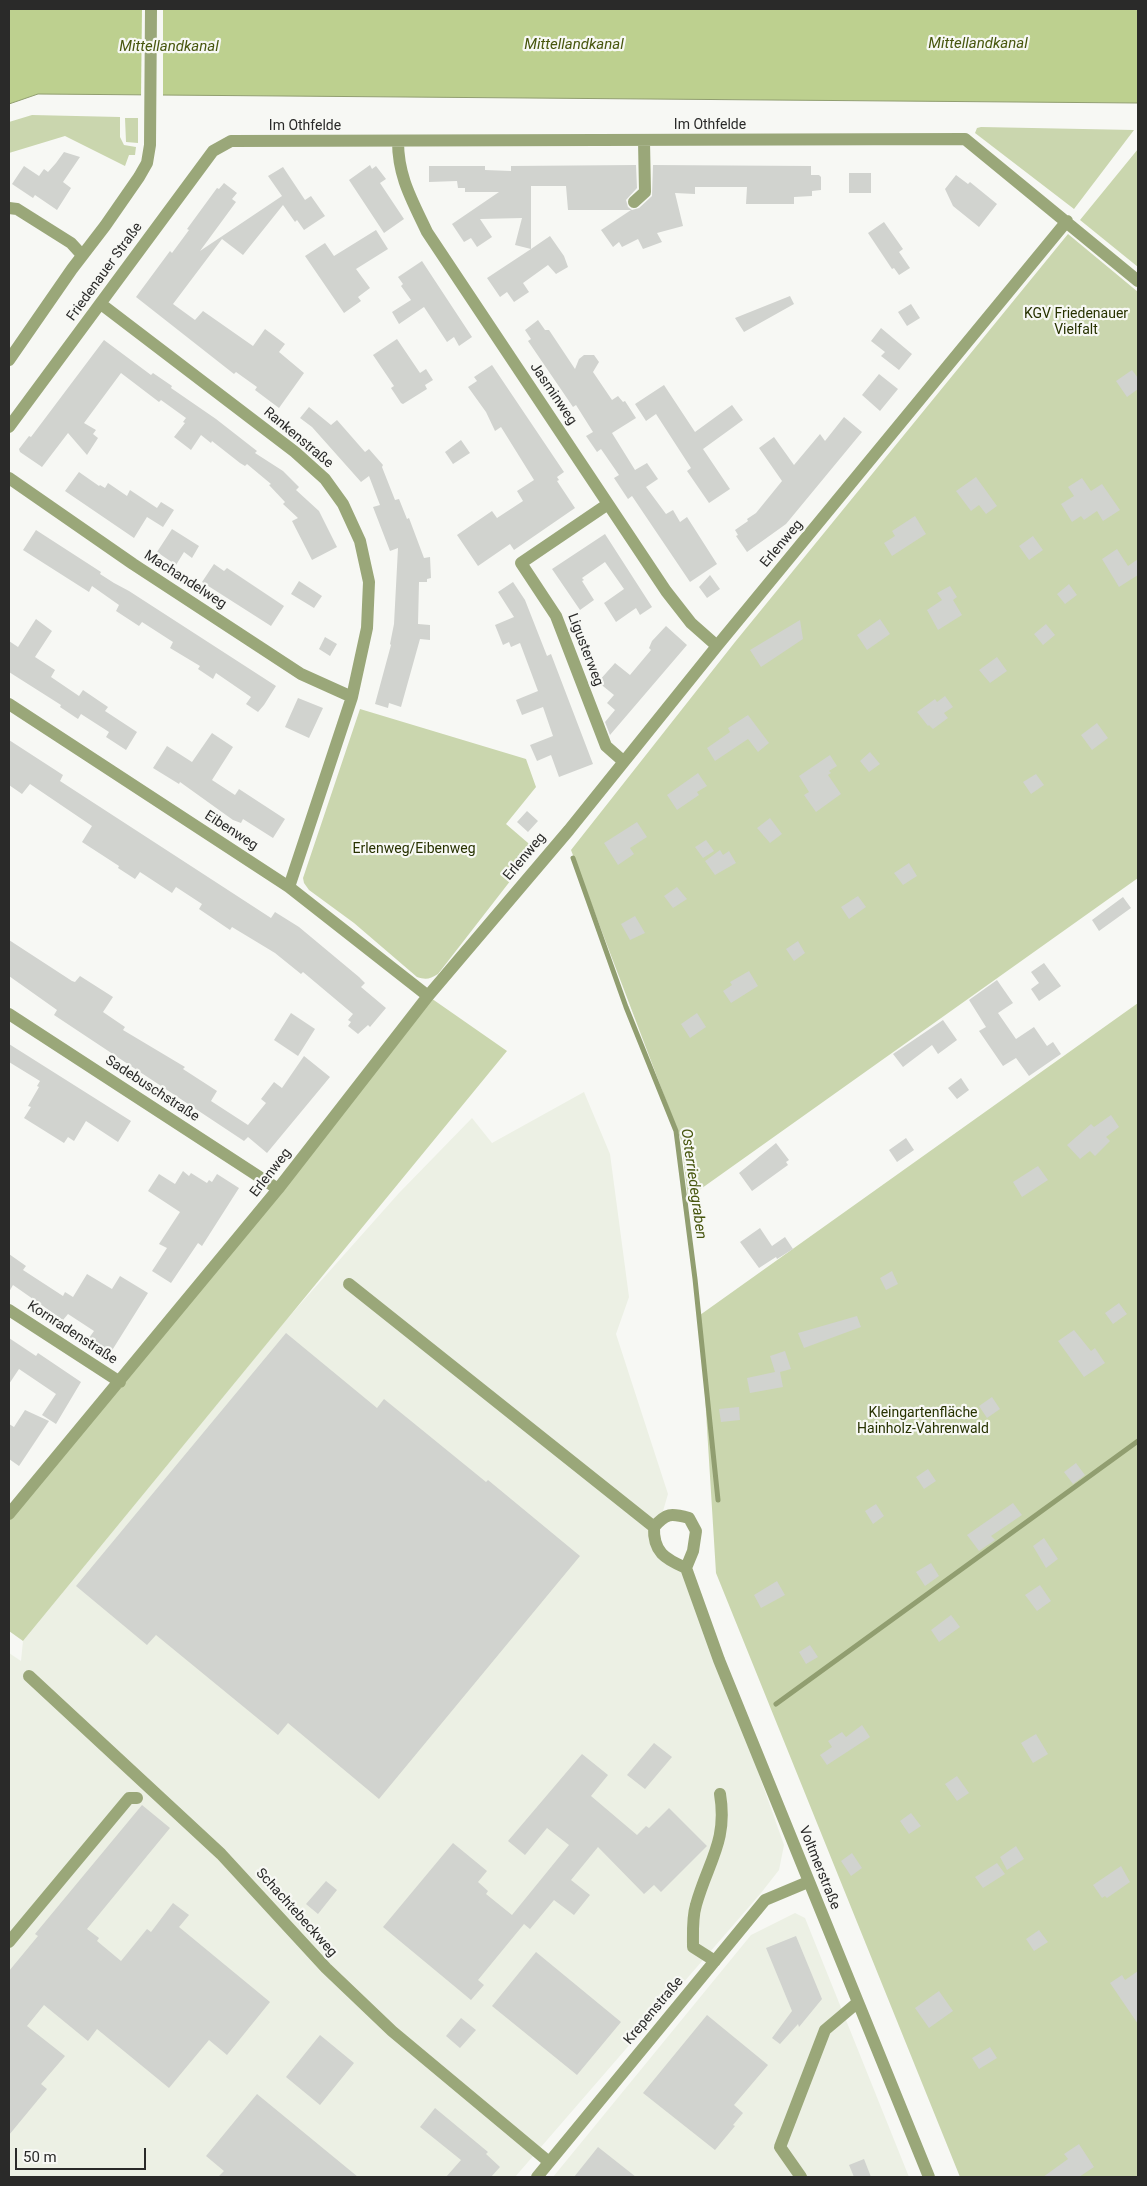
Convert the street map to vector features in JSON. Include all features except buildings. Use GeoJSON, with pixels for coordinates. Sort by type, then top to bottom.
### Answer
{"type":"FeatureCollection","features":[{"type":"Feature","properties":{"kind":"street","name":"Friedenauer Straße"},"geometry":{"type":"LineString","coordinates":[[9,360],[82,255],[105,226],[147,163],[151,117],[151,9]]}},
{"type":"Feature","properties":{"kind":"street","name":"Im Othfelde"},"geometry":{"type":"LineString","coordinates":[[231,141],[965,139],[1138,281]]}},
{"type":"Feature","properties":{"kind":"street","name":"Friedenauer Straße"},"geometry":{"type":"LineString","coordinates":[[9,427],[213,151],[231,141]]}},
{"type":"Feature","properties":{"kind":"street","name":"Jasminweg"},"geometry":{"type":"LineString","coordinates":[[398,141],[398,163],[408,193],[427,232],[608,504],[691,623],[717,646]]}},
{"type":"Feature","properties":{"kind":"street"},"geometry":{"type":"LineString","coordinates":[[634,202],[645,192],[644,141]]}},
{"type":"Feature","properties":{"kind":"street","name":"Friedenauer Straße"},"geometry":{"type":"LineString","coordinates":[[9,208],[17,209],[71,243],[82,255]]}},
{"type":"Feature","properties":{"kind":"street","name":"Erlenweg"},"geometry":{"type":"LineString","coordinates":[[9,1514],[278,1189],[428,996],[569,830],[623,761],[1066,221]]}},
{"type":"Feature","properties":{"kind":"street","name":"Rankenstraße"},"geometry":{"type":"LineString","coordinates":[[101,304],[295,452],[325,479],[343,504],[360,541],[369,582],[368,628],[352,697],[289,887]]}},
{"type":"Feature","properties":{"kind":"street","name":"Machandelweg"},"geometry":{"type":"LineString","coordinates":[[9,478],[133,564],[301,674],[352,697]]}},
{"type":"Feature","properties":{"kind":"street","name":"Ligusterweg"},"geometry":{"type":"LineString","coordinates":[[608,504],[521,563],[556,616],[606,746],[623,761]]}},
{"type":"Feature","properties":{"kind":"street","name":"Eibenweg"},"geometry":{"type":"LineString","coordinates":[[9,704],[289,887],[428,996]]}},
{"type":"Feature","properties":{"kind":"street","name":"Sadebuschstraße"},"geometry":{"type":"LineString","coordinates":[[9,1014],[278,1189]]}},
{"type":"Feature","properties":{"kind":"street"},"geometry":{"type":"LineString","coordinates":[[348,1284],[654,1527]]}},
{"type":"Feature","properties":{"kind":"street","name":"Kornradenstraße"},"geometry":{"type":"LineString","coordinates":[[9,1310],[120,1382]]}},
{"type":"Feature","properties":{"kind":"street"},"geometry":{"type":"LineString","coordinates":[[672,1514],[689,1518],[696,1531],[693,1551],[686,1568],[667,1560],[654,1542],[654,1527],[660,1519],[672,1514]]}},
{"type":"Feature","properties":{"kind":"street","name":"Voltmerstraße"},"geometry":{"type":"LineString","coordinates":[[686,1568],[718,1660],[857,2003],[930,2177]]}},
{"type":"Feature","properties":{"kind":"street","name":"Schachtebeckweg"},"geometry":{"type":"LineString","coordinates":[[29,1676],[221,1854],[326,1968],[385,2024],[550,2162]]}},
{"type":"Feature","properties":{"kind":"street"},"geometry":{"type":"LineString","coordinates":[[715,1961],[693,1946],[693,1925],[696,1905],[721,1834],[724,1814],[720,1794]]}},
{"type":"Feature","properties":{"kind":"street"},"geometry":{"type":"LineString","coordinates":[[9,1942],[129,1798],[137,1798]]}},
{"type":"Feature","properties":{"kind":"street","name":"Krepenstraße"},"geometry":{"type":"LineString","coordinates":[[537,2177],[766,1900],[808,1882]]}},
{"type":"Feature","properties":{"kind":"street"},"geometry":{"type":"LineString","coordinates":[[802,2177],[780,2147],[825,2030],[857,2003]]}},
{"type":"Feature","properties":{"kind":"shaded area"},"geometry":{"type":"Polygon","coordinates":[[[584,1092],[610,1154],[629,1297],[616,1334],[668,1494],[654,1542],[686,1568],[784,1845],[779,1870],[515,2177],[9,2177],[9,1653],[21,1661],[23,1641],[286,1320],[399,1193],[472,1118],[492,1143],[584,1092]]]}},
{"type":"Feature","properties":{"kind":"shaded area"},"geometry":{"type":"Polygon","coordinates":[[[795,1913],[805,1918],[909,2177],[553,2177],[751,1935],[795,1913]]]}},
{"type":"Feature","properties":{"kind":"green space"},"geometry":{"type":"Polygon","coordinates":[[[32,115],[120,117],[120,137],[124,145],[136,147],[135,155],[129,155],[125,166],[65,136],[9,153],[9,122],[32,115]]]}},
{"type":"Feature","properties":{"kind":"green space"},"geometry":{"type":"Polygon","coordinates":[[[125,118],[138,118],[138,143],[126,142],[125,118]]]}},
{"type":"Feature","properties":{"kind":"green space"},"geometry":{"type":"Polygon","coordinates":[[[977,128],[1134,130],[1074,209],[975,133],[977,128]]]}},
{"type":"Feature","properties":{"kind":"green space","name":"KGV Friedenauer Vielfalt"},"geometry":{"type":"Polygon","coordinates":[[[1138,149],[1138,267],[1080,220],[1138,149]]]}},
{"type":"Feature","properties":{"kind":"green space"},"geometry":{"type":"Polygon","coordinates":[[[1068,234],[1138,292],[1138,878],[688,1198],[681,1140],[571,850],[735,642],[1068,234]]]}},
{"type":"Feature","properties":{"kind":"green space","name":"Erlenweg/Eibenweg"},"geometry":{"type":"Polygon","coordinates":[[[360,709],[526,759],[536,787],[506,824],[535,849],[438,974],[430,978],[417,977],[354,923],[309,890],[304,883],[303,878],[360,709]]]}},
{"type":"Feature","properties":{"kind":"green space"},"geometry":{"type":"Polygon","coordinates":[[[428,996],[507,1051],[23,1641],[9,1631],[9,1510],[428,996]]]}},
{"type":"Feature","properties":{"kind":"green space","name":"Kleingartenfläche Hainholz-Vahrenwald"},"geometry":{"type":"Polygon","coordinates":[[[1138,1003],[1138,2177],[960,2177],[716,1573],[700,1315],[1138,1003]]]}},
{"type":"Feature","properties":{"kind":"water","name":"Mittellandkanal"},"geometry":{"type":"Polygon","coordinates":[[[9,9],[1138,9],[1138,103],[38,94],[9,104],[9,9]]]}},
{"type":"Feature","properties":{"kind":"pier"},"geometry":{"type":"Polygon","coordinates":[[[142,9],[163,9],[163,97],[141,97],[142,9]]]}},
{"type":"Feature","properties":{"kind":"waterway","name":"Osterriedegraben"},"geometry":{"type":"LineString","coordinates":[[573,858],[626,1007],[676,1131],[695,1279],[718,1500]]}},
{"type":"Feature","properties":{"kind":"waterway"},"geometry":{"type":"LineString","coordinates":[[776,1704],[1138,1441]]}}]}
